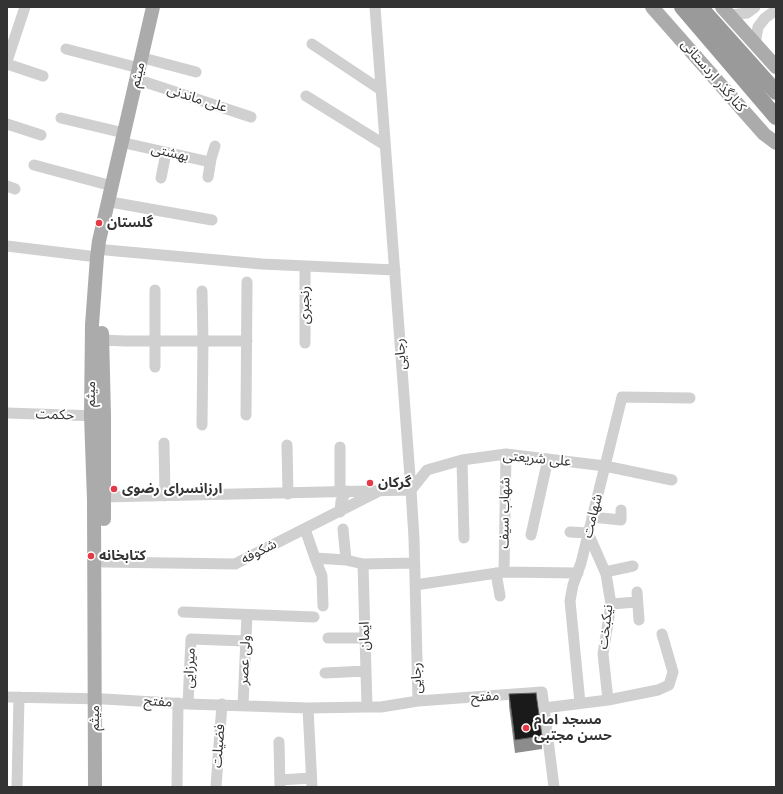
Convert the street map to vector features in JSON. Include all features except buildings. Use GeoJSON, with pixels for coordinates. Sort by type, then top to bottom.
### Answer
{"type":"FeatureCollection","features":[{"type":"Feature","properties":{"kind":"highway"},"geometry":{"type":"LineString","coordinates":[[682,7],[776,118]]}},
{"type":"Feature","properties":{"kind":"highway"},"geometry":{"type":"LineString","coordinates":[[700,7],[717,28],[776,92]]}},
{"type":"Feature","properties":{"kind":"main road","name":"میثم"},"geometry":{"type":"LineString","coordinates":[[94,787],[99,699],[104,497],[92,325],[102,253],[116,203],[127,138],[156,7]]}},
{"type":"Feature","properties":{"kind":"main road","name":"کنارگذر اردستانی"},"geometry":{"type":"LineString","coordinates":[[652,7],[764,134],[776,143]]}},
{"type":"Feature","properties":{"kind":"main road"},"geometry":{"type":"LineString","coordinates":[[726,11],[776,67]]}},
{"type":"Feature","properties":{"kind":"main road","name":"میثم"},"geometry":{"type":"LineString","coordinates":[[103,787],[99,699],[94,500],[101,340],[102,253],[99,241],[112,186],[127,138]]}},
{"type":"Feature","properties":{"kind":"street"},"geometry":{"type":"LineString","coordinates":[[7,61],[11,38],[25,7]]}},
{"type":"Feature","properties":{"kind":"street","name":"رجایی"},"geometry":{"type":"LineString","coordinates":[[375,7],[411,490],[418,701]]}},
{"type":"Feature","properties":{"kind":"street"},"geometry":{"type":"LineString","coordinates":[[726,11],[747,13],[755,7]]}},
{"type":"Feature","properties":{"kind":"street"},"geometry":{"type":"LineString","coordinates":[[755,44],[758,27],[765,18],[776,10]]}},
{"type":"Feature","properties":{"kind":"street"},"geometry":{"type":"LineString","coordinates":[[312,44],[381,90]]}},
{"type":"Feature","properties":{"kind":"street"},"geometry":{"type":"LineString","coordinates":[[66,49],[143,69],[196,72]]}},
{"type":"Feature","properties":{"kind":"street"},"geometry":{"type":"LineString","coordinates":[[7,64],[43,76]]}},
{"type":"Feature","properties":{"kind":"street","name":"علی ماندنی"},"geometry":{"type":"LineString","coordinates":[[143,69],[251,117]]}},
{"type":"Feature","properties":{"kind":"street"},"geometry":{"type":"LineString","coordinates":[[306,96],[385,145]]}},
{"type":"Feature","properties":{"kind":"street","name":"بهشتی"},"geometry":{"type":"LineString","coordinates":[[61,118],[127,138],[166,153],[210,162]]}},
{"type":"Feature","properties":{"kind":"street"},"geometry":{"type":"LineString","coordinates":[[7,124],[41,135]]}},
{"type":"Feature","properties":{"kind":"street"},"geometry":{"type":"LineString","coordinates":[[208,177],[210,162],[215,146]]}},
{"type":"Feature","properties":{"kind":"street"},"geometry":{"type":"LineString","coordinates":[[161,178],[166,153]]}},
{"type":"Feature","properties":{"kind":"street"},"geometry":{"type":"LineString","coordinates":[[34,165],[112,186]]}},
{"type":"Feature","properties":{"kind":"street"},"geometry":{"type":"LineString","coordinates":[[116,203],[212,220]]}},
{"type":"Feature","properties":{"kind":"street"},"geometry":{"type":"LineString","coordinates":[[7,246],[262,264],[395,270]]}},
{"type":"Feature","properties":{"kind":"street","name":"رنجبری"},"geometry":{"type":"LineString","coordinates":[[305,343],[306,266]]}},
{"type":"Feature","properties":{"kind":"street"},"geometry":{"type":"LineString","coordinates":[[246,282],[246,415]]}},
{"type":"Feature","properties":{"kind":"street"},"geometry":{"type":"LineString","coordinates":[[155,290],[155,367]]}},
{"type":"Feature","properties":{"kind":"street"},"geometry":{"type":"LineString","coordinates":[[202,291],[202,425]]}},
{"type":"Feature","properties":{"kind":"street"},"geometry":{"type":"LineString","coordinates":[[101,340],[247,341]]}},
{"type":"Feature","properties":{"kind":"street","name":"شهامت"},"geometry":{"type":"LineString","coordinates":[[580,704],[570,601],[622,397],[690,398]]}},
{"type":"Feature","properties":{"kind":"street","name":"حکمت"},"geometry":{"type":"LineString","coordinates":[[7,406],[97,413]]}},
{"type":"Feature","properties":{"kind":"street","name":"حکمت"},"geometry":{"type":"LineString","coordinates":[[7,413],[97,413]]}},
{"type":"Feature","properties":{"kind":"street"},"geometry":{"type":"LineString","coordinates":[[164,443],[165,496]]}},
{"type":"Feature","properties":{"kind":"street"},"geometry":{"type":"LineString","coordinates":[[287,445],[288,494]]}},
{"type":"Feature","properties":{"kind":"street"},"geometry":{"type":"LineString","coordinates":[[340,446],[344,491],[340,512]]}},
{"type":"Feature","properties":{"kind":"street","name":"علی شریعتی"},"geometry":{"type":"LineString","coordinates":[[411,490],[427,470],[462,460],[506,454],[605,466],[672,480]]}},
{"type":"Feature","properties":{"kind":"street","name":"شهاب سیف"},"geometry":{"type":"LineString","coordinates":[[500,596],[506,454]]}},
{"type":"Feature","properties":{"kind":"street"},"geometry":{"type":"LineString","coordinates":[[531,535],[548,459]]}},
{"type":"Feature","properties":{"kind":"street"},"geometry":{"type":"LineString","coordinates":[[462,460],[464,538]]}},
{"type":"Feature","properties":{"kind":"street"},"geometry":{"type":"LineString","coordinates":[[104,497],[411,490]]}},
{"type":"Feature","properties":{"kind":"street","name":"شکوفه"},"geometry":{"type":"LineString","coordinates":[[103,562],[235,564],[380,491]]}},
{"type":"Feature","properties":{"kind":"street"},"geometry":{"type":"LineString","coordinates":[[592,517],[621,520]]}},
{"type":"Feature","properties":{"kind":"street"},"geometry":{"type":"LineString","coordinates":[[305,529],[322,576],[323,606]]}},
{"type":"Feature","properties":{"kind":"street"},"geometry":{"type":"LineString","coordinates":[[343,529],[346,560]]}},
{"type":"Feature","properties":{"kind":"street"},"geometry":{"type":"LineString","coordinates":[[570,532],[588,533]]}},
{"type":"Feature","properties":{"kind":"street","name":"نیکبخت"},"geometry":{"type":"LineString","coordinates":[[588,533],[606,572],[611,604],[603,654],[608,700]]}},
{"type":"Feature","properties":{"kind":"street"},"geometry":{"type":"LineString","coordinates":[[315,558],[346,560],[363,564],[414,563]]}},
{"type":"Feature","properties":{"kind":"street","name":"ایمان"},"geometry":{"type":"LineString","coordinates":[[363,564],[367,707]]}},
{"type":"Feature","properties":{"kind":"street"},"geometry":{"type":"LineString","coordinates":[[606,572],[633,566]]}},
{"type":"Feature","properties":{"kind":"street"},"geometry":{"type":"LineString","coordinates":[[415,585],[500,573],[578,573]]}},
{"type":"Feature","properties":{"kind":"street"},"geometry":{"type":"LineString","coordinates":[[611,604],[637,597],[639,620]]}},
{"type":"Feature","properties":{"kind":"street"},"geometry":{"type":"LineString","coordinates":[[183,612],[314,617]]}},
{"type":"Feature","properties":{"kind":"street","name":"ولی عصر"},"geometry":{"type":"LineString","coordinates":[[243,705],[247,615]]}},
{"type":"Feature","properties":{"kind":"street"},"geometry":{"type":"LineString","coordinates":[[554,787],[544,708],[608,700],[658,690],[668,685],[672,672],[662,634]]}},
{"type":"Feature","properties":{"kind":"street"},"geometry":{"type":"LineString","coordinates":[[328,638],[365,638]]}},
{"type":"Feature","properties":{"kind":"street","name":"میرزایی"},"geometry":{"type":"LineString","coordinates":[[183,703],[191,639],[245,642]]}},
{"type":"Feature","properties":{"kind":"street"},"geometry":{"type":"LineString","coordinates":[[326,673],[366,671]]}},
{"type":"Feature","properties":{"kind":"street","name":"مفتح"},"geometry":{"type":"LineString","coordinates":[[7,697],[99,699],[308,708],[381,707],[418,701],[542,692],[544,708]]}},
{"type":"Feature","properties":{"kind":"street"},"geometry":{"type":"LineString","coordinates":[[17,787],[19,697]]}},
{"type":"Feature","properties":{"kind":"street"},"geometry":{"type":"LineString","coordinates":[[178,787],[183,703]]}},
{"type":"Feature","properties":{"kind":"street","name":"فضیلت"},"geometry":{"type":"LineString","coordinates":[[216,787],[222,704]]}},
{"type":"Feature","properties":{"kind":"street"},"geometry":{"type":"LineString","coordinates":[[279,742],[280,784],[311,782],[308,708]]}},
{"type":"Feature","properties":{"kind":"place","name":"گلستان"},"geometry":{"type":"Point","coordinates":[99,223]}},
{"type":"Feature","properties":{"kind":"place","name":"گرکان"},"geometry":{"type":"Point","coordinates":[370,483]}},
{"type":"Feature","properties":{"kind":"place","name":"ارزانسرای رضوی"},"geometry":{"type":"Point","coordinates":[114,489]}},
{"type":"Feature","properties":{"kind":"place","name":"کتابخانه"},"geometry":{"type":"Point","coordinates":[91,556]}},
{"type":"Feature","properties":{"kind":"place","name":"مسجد امام حسن مجتبی"},"geometry":{"type":"Point","coordinates":[526,728]}}]}
